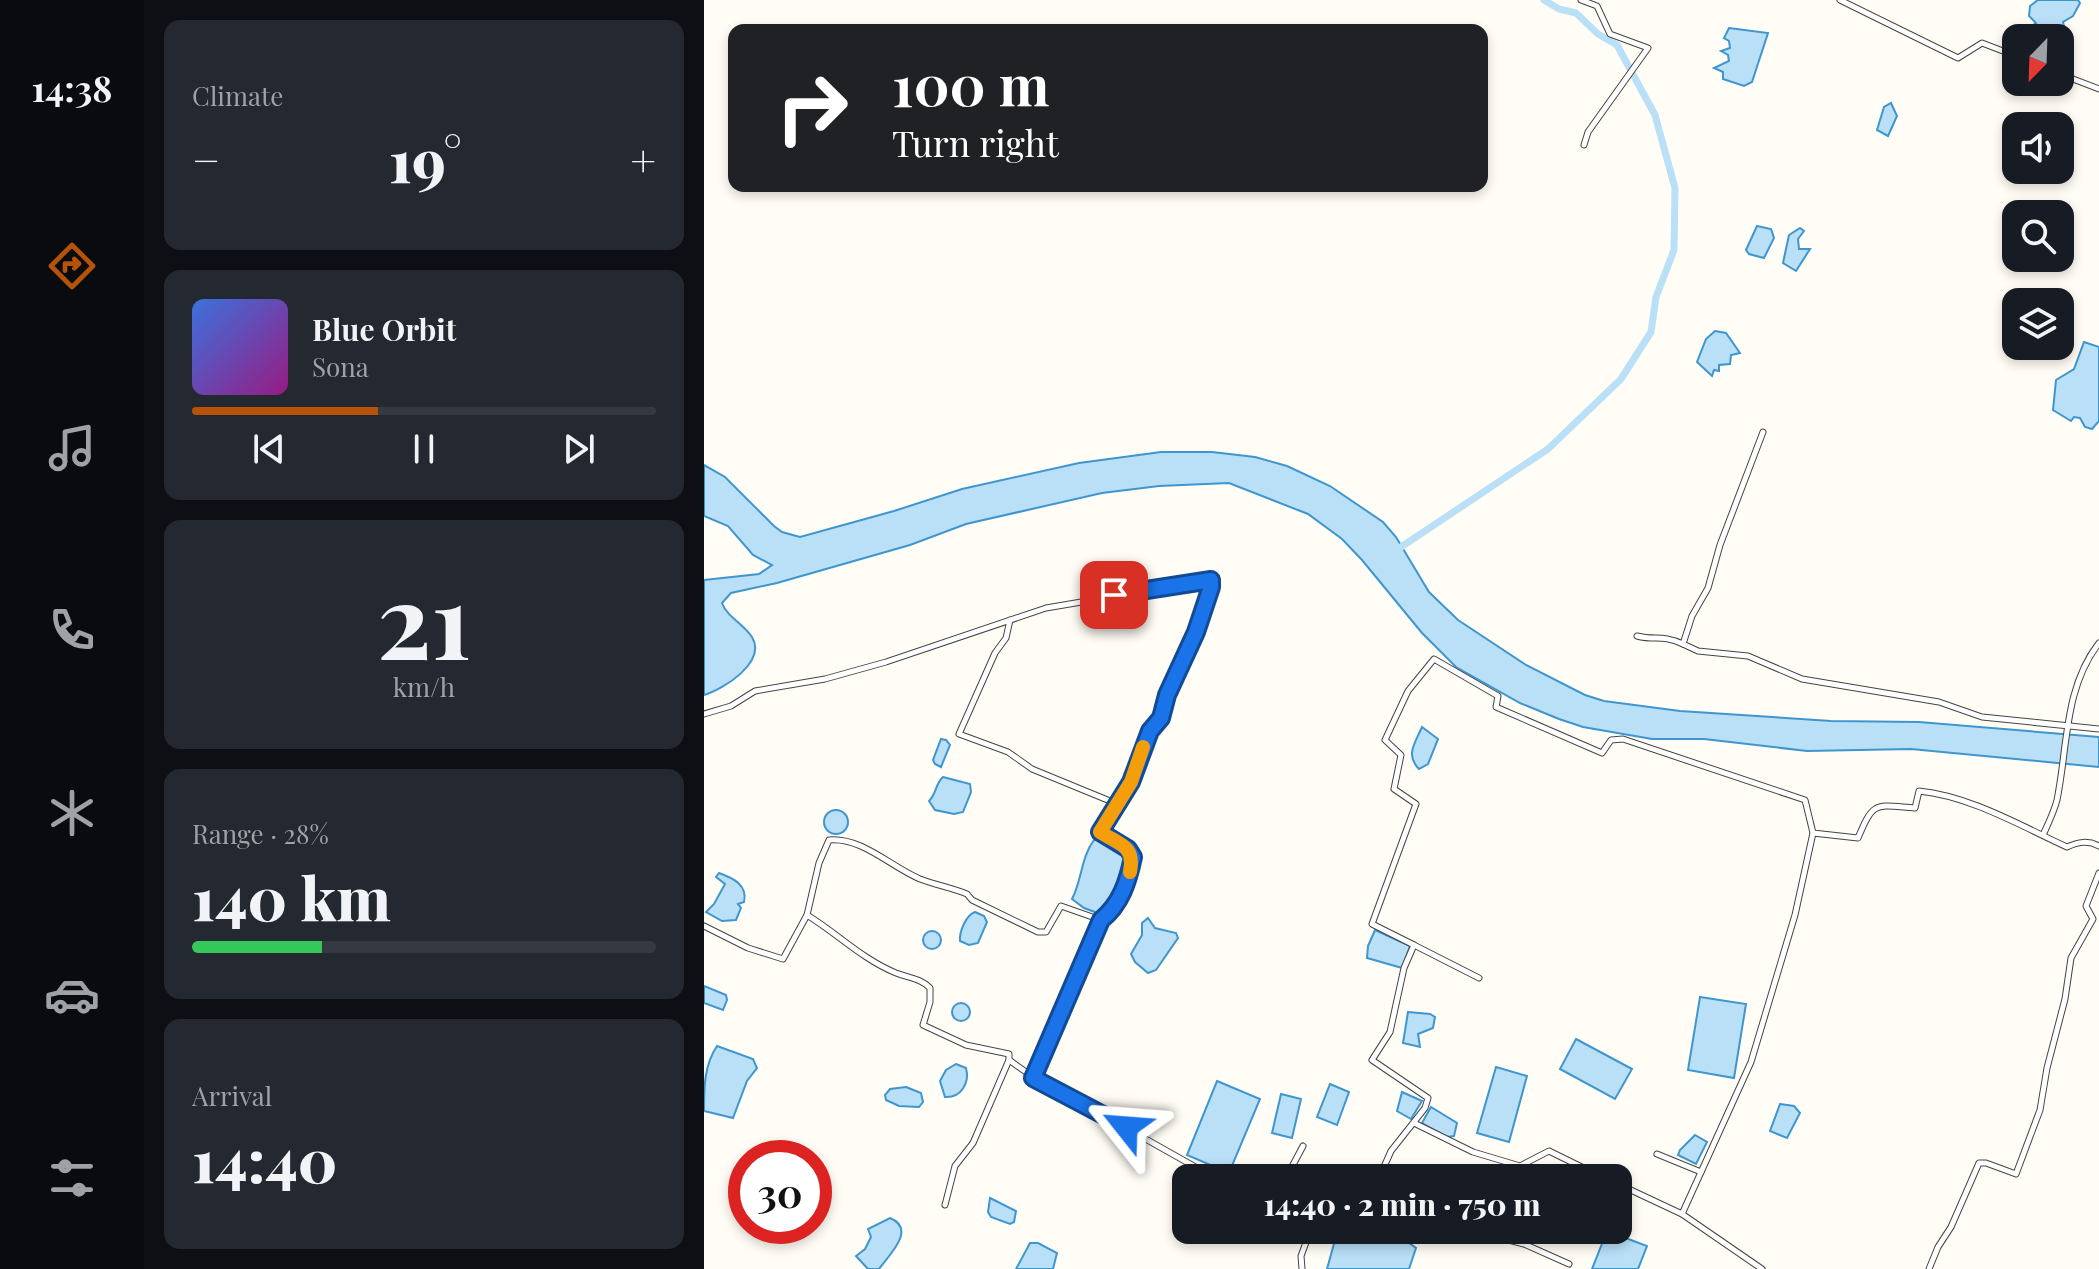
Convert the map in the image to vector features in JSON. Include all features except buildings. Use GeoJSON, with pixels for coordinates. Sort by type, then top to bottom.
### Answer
{"type":"FeatureCollection","features":[{"type":"Feature","properties":{"kind":"street"},"geometry":{"type":"LineString","coordinates":[[1581,0],[1599,3],[1610,34],[1648,48],[1588,132],[1584,145]]}},
{"type":"Feature","properties":{"kind":"street"},"geometry":{"type":"LineString","coordinates":[[1840,0],[1958,58],[1982,43],[2002,51]]}},
{"type":"Feature","properties":{"kind":"street"},"geometry":{"type":"LineString","coordinates":[[2074,79],[2099,89]]}},
{"type":"Feature","properties":{"kind":"street"},"geometry":{"type":"LineString","coordinates":[[1683,644],[1692,616],[1708,588],[1720,545],[1763,432]]}},
{"type":"Feature","properties":{"kind":"street"},"geometry":{"type":"LineString","coordinates":[[704,714],[731,706],[755,691],[825,679],[886,662],[1046,608],[1211,580],[1196,632],[1174,677],[1161,718],[1150,731],[1131,782],[1100,832],[1128,849],[1133,857],[1123,893],[1112,912],[1101,920],[1033,1078]]}},
{"type":"Feature","properties":{"kind":"street"},"geometry":{"type":"LineString","coordinates":[[1010,620],[1006,638],[995,653],[959,734],[1008,752],[1032,769],[1110,801],[1114,807]]}},
{"type":"Feature","properties":{"kind":"street"},"geometry":{"type":"LineString","coordinates":[[1637,636],[1648,639],[1661,636],[1698,651],[1748,656],[1802,679],[1939,702],[1982,717],[2099,729]]}},
{"type":"Feature","properties":{"kind":"street"},"geometry":{"type":"LineString","coordinates":[[2043,836],[2056,803],[2071,699],[2099,643]]}},
{"type":"Feature","properties":{"kind":"street"},"geometry":{"type":"LineString","coordinates":[[1479,978],[1372,924],[1416,804],[1394,789],[1401,755],[1385,740],[1408,691],[1434,659],[1498,696],[1496,707],[1602,753],[1611,740],[1623,739],[1805,800],[1813,833],[1795,915],[1751,1062],[1682,1214]]}},
{"type":"Feature","properties":{"kind":"street"},"geometry":{"type":"LineString","coordinates":[[1813,833],[1858,838],[1870,811],[1880,806],[1915,808],[1919,791],[1939,793],[2067,847],[2077,842],[2092,842],[2099,846]]}},
{"type":"Feature","properties":{"kind":"street"},"geometry":{"type":"LineString","coordinates":[[704,926],[748,948],[783,959],[807,915],[822,854],[829,840],[841,839],[917,877],[967,894],[972,900],[1038,932],[1046,932],[1061,906],[1101,920]]}},
{"type":"Feature","properties":{"kind":"street"},"geometry":{"type":"LineString","coordinates":[[1929,1269],[1979,1163],[2016,1174],[2040,1110],[2071,958],[2093,919],[2086,906],[2099,873]]}},
{"type":"Feature","properties":{"kind":"street"},"geometry":{"type":"LineString","coordinates":[[807,915],[877,965],[922,980],[930,988],[930,1002],[923,1025],[966,1045],[1009,1054],[973,1143],[955,1166],[945,1205]]}},
{"type":"Feature","properties":{"kind":"street"},"geometry":{"type":"LineString","coordinates":[[1385,1164],[1391,1151],[1425,1108],[1428,1098],[1372,1060],[1390,1032],[1404,968],[1414,945]]}},
{"type":"Feature","properties":{"kind":"street"},"geometry":{"type":"LineString","coordinates":[[1009,1060],[1033,1078],[1190,1164]]}},
{"type":"Feature","properties":{"kind":"street"},"geometry":{"type":"LineString","coordinates":[[1414,1123],[1473,1152],[1513,1164]]}},
{"type":"Feature","properties":{"kind":"street"},"geometry":{"type":"LineString","coordinates":[[1293,1164],[1303,1146]]}},
{"type":"Feature","properties":{"kind":"street"},"geometry":{"type":"LineString","coordinates":[[1524,1164],[1549,1151],[1575,1164]]}},
{"type":"Feature","properties":{"kind":"street"},"geometry":{"type":"LineString","coordinates":[[1657,1154],[1701,1172]]}},
{"type":"Feature","properties":{"kind":"street"},"geometry":{"type":"LineString","coordinates":[[1632,1191],[1682,1214],[1762,1269]]}},
{"type":"Feature","properties":{"kind":"street"},"geometry":{"type":"LineString","coordinates":[[1302,1269],[1301,1256],[1305,1244]]}},
{"type":"Feature","properties":{"kind":"street"},"geometry":{"type":"LineString","coordinates":[[1524,1244],[1569,1264]]}},
{"type":"Feature","properties":{"kind":"water"},"geometry":{"type":"Polygon","coordinates":[[[2038,0],[2078,0],[2080,3],[2073,16],[2064,24],[2035,24],[2029,16],[2030,6],[2038,0]]]}},
{"type":"Feature","properties":{"kind":"water"},"geometry":{"type":"Polygon","coordinates":[[[1729,28],[1768,33],[1752,82],[1744,86],[1723,79],[1723,72],[1714,68],[1729,61],[1728,55],[1721,51],[1730,48],[1729,41],[1724,38],[1729,28]]]}},
{"type":"Feature","properties":{"kind":"water"},"geometry":{"type":"Polygon","coordinates":[[[1891,103],[1897,116],[1888,136],[1877,130],[1884,107],[1891,103]]]}},
{"type":"Feature","properties":{"kind":"water"},"geometry":{"type":"Polygon","coordinates":[[[1757,226],[1771,229],[1774,238],[1764,258],[1749,254],[1746,250],[1757,226]]]}},
{"type":"Feature","properties":{"kind":"water"},"geometry":{"type":"Polygon","coordinates":[[[1800,228],[1804,231],[1798,239],[1799,249],[1810,249],[1796,271],[1783,263],[1789,235],[1800,228]]]}},
{"type":"Feature","properties":{"kind":"water"},"geometry":{"type":"Polygon","coordinates":[[[1715,331],[1726,333],[1740,353],[1731,355],[1730,364],[1719,365],[1719,371],[1714,370],[1712,376],[1697,362],[1706,339],[1715,331]]]}},
{"type":"Feature","properties":{"kind":"water"},"geometry":{"type":"Polygon","coordinates":[[[2084,342],[2099,347],[2099,421],[2092,429],[2085,427],[2080,418],[2074,417],[2071,421],[2053,410],[2056,380],[2074,369],[2084,342]]]}},
{"type":"Feature","properties":{"kind":"water"},"geometry":{"type":"Polygon","coordinates":[[[1161,452],[1212,452],[1255,457],[1287,466],[1330,486],[1383,522],[1396,537],[1429,592],[1458,620],[1526,665],[1585,695],[1604,701],[1680,711],[1831,721],[1919,722],[2099,737],[2099,767],[1911,749],[1807,751],[1704,739],[1652,739],[1583,727],[1520,703],[1456,667],[1422,633],[1342,539],[1308,514],[1229,483],[1159,486],[1102,493],[966,524],[910,545],[731,593],[722,603],[752,637],[754,656],[732,681],[704,695],[704,580],[759,574],[772,565],[753,555],[728,526],[704,516],[704,465],[725,477],[782,532],[800,537],[962,489],[1079,463],[1161,452]]]}},
{"type":"Feature","properties":{"kind":"water"},"geometry":{"type":"Polygon","coordinates":[[[1422,727],[1438,739],[1428,764],[1419,769],[1412,754],[1422,727]]]}},
{"type":"Feature","properties":{"kind":"water"},"geometry":{"type":"Polygon","coordinates":[[[941,739],[950,745],[941,767],[933,760],[941,739]]]}},
{"type":"Feature","properties":{"kind":"water"},"geometry":{"type":"Polygon","coordinates":[[[943,777],[970,784],[971,792],[963,812],[954,814],[935,810],[929,801],[943,777]]]}},
{"type":"Feature","properties":{"kind":"water"},"geometry":{"type":"Polygon","coordinates":[[[836,810],[844,814],[848,822],[844,830],[836,834],[828,830],[824,822],[828,814],[836,810]]]}},
{"type":"Feature","properties":{"kind":"water"},"geometry":{"type":"Polygon","coordinates":[[[1094,840],[1104,840],[1129,852],[1122,886],[1103,915],[1084,908],[1072,899],[1086,854],[1094,840]]]}},
{"type":"Feature","properties":{"kind":"water"},"geometry":{"type":"Polygon","coordinates":[[[719,873],[734,880],[744,891],[744,902],[738,904],[741,908],[736,920],[722,921],[706,912],[725,884],[716,877],[719,873]]]}},
{"type":"Feature","properties":{"kind":"water"},"geometry":{"type":"Polygon","coordinates":[[[975,912],[984,916],[987,922],[978,943],[969,945],[960,941],[961,933],[966,920],[975,912]]]}},
{"type":"Feature","properties":{"kind":"water"},"geometry":{"type":"Polygon","coordinates":[[[1148,918],[1155,928],[1176,933],[1178,938],[1156,970],[1148,973],[1131,954],[1142,935],[1142,923],[1148,918]]]}},
{"type":"Feature","properties":{"kind":"water"},"geometry":{"type":"Polygon","coordinates":[[[1375,930],[1410,946],[1402,968],[1367,958],[1375,930]]]}},
{"type":"Feature","properties":{"kind":"water"},"geometry":{"type":"Polygon","coordinates":[[[932,931],[941,940],[932,949],[923,940],[932,931]]]}},
{"type":"Feature","properties":{"kind":"water"},"geometry":{"type":"Polygon","coordinates":[[[704,986],[726,995],[723,1010],[704,1003],[704,986]]]}},
{"type":"Feature","properties":{"kind":"water"},"geometry":{"type":"Polygon","coordinates":[[[1700,997],[1746,1004],[1734,1078],[1688,1070],[1700,997]]]}},
{"type":"Feature","properties":{"kind":"water"},"geometry":{"type":"Polygon","coordinates":[[[961,1003],[970,1012],[961,1021],[952,1012],[961,1003]]]}},
{"type":"Feature","properties":{"kind":"water"},"geometry":{"type":"Polygon","coordinates":[[[1408,1012],[1435,1017],[1433,1028],[1418,1034],[1420,1047],[1403,1043],[1408,1012]]]}},
{"type":"Feature","properties":{"kind":"water"},"geometry":{"type":"Polygon","coordinates":[[[1576,1039],[1632,1069],[1615,1099],[1560,1069],[1576,1039]]]}},
{"type":"Feature","properties":{"kind":"water"},"geometry":{"type":"Polygon","coordinates":[[[717,1046],[753,1059],[757,1068],[747,1081],[733,1118],[704,1111],[707,1069],[717,1046]]]}},
{"type":"Feature","properties":{"kind":"water"},"geometry":{"type":"Polygon","coordinates":[[[956,1064],[966,1068],[965,1084],[956,1095],[945,1097],[940,1081],[946,1070],[956,1064]]]}},
{"type":"Feature","properties":{"kind":"water"},"geometry":{"type":"Polygon","coordinates":[[[1496,1067],[1527,1076],[1509,1142],[1477,1133],[1496,1067]]]}},
{"type":"Feature","properties":{"kind":"water"},"geometry":{"type":"Polygon","coordinates":[[[1217,1081],[1260,1099],[1233,1164],[1208,1164],[1187,1155],[1217,1081]]]}},
{"type":"Feature","properties":{"kind":"water"},"geometry":{"type":"Polygon","coordinates":[[[1330,1084],[1349,1092],[1337,1125],[1317,1117],[1330,1084]]]}},
{"type":"Feature","properties":{"kind":"water"},"geometry":{"type":"Polygon","coordinates":[[[906,1087],[921,1093],[923,1102],[919,1107],[899,1106],[886,1100],[885,1095],[890,1089],[906,1087]]]}},
{"type":"Feature","properties":{"kind":"water"},"geometry":{"type":"Polygon","coordinates":[[[1402,1092],[1422,1101],[1411,1119],[1397,1111],[1402,1092]]]}},
{"type":"Feature","properties":{"kind":"water"},"geometry":{"type":"Polygon","coordinates":[[[1281,1094],[1301,1099],[1292,1138],[1272,1133],[1281,1094]]]}},
{"type":"Feature","properties":{"kind":"water"},"geometry":{"type":"Polygon","coordinates":[[[1780,1104],[1794,1106],[1800,1113],[1787,1138],[1770,1131],[1780,1104]]]}},
{"type":"Feature","properties":{"kind":"water"},"geometry":{"type":"Polygon","coordinates":[[[1431,1107],[1457,1123],[1454,1136],[1447,1137],[1422,1123],[1431,1107]]]}},
{"type":"Feature","properties":{"kind":"water"},"geometry":{"type":"Polygon","coordinates":[[[1695,1135],[1707,1142],[1696,1164],[1678,1155],[1695,1135]]]}},
{"type":"Feature","properties":{"kind":"water"},"geometry":{"type":"Polygon","coordinates":[[[990,1198],[1016,1211],[1014,1222],[1010,1224],[991,1217],[988,1212],[990,1198]]]}},
{"type":"Feature","properties":{"kind":"water"},"geometry":{"type":"Polygon","coordinates":[[[890,1218],[901,1229],[898,1242],[879,1269],[868,1269],[856,1256],[865,1249],[871,1237],[868,1229],[890,1218]]]}},
{"type":"Feature","properties":{"kind":"water"},"geometry":{"type":"Polygon","coordinates":[[[1632,1240],[1647,1246],[1638,1269],[1592,1269],[1602,1244],[1632,1244],[1632,1240]]]}},
{"type":"Feature","properties":{"kind":"water"},"geometry":{"type":"Polygon","coordinates":[[[1030,1243],[1038,1243],[1057,1253],[1053,1269],[1016,1269],[1030,1243]]]}},
{"type":"Feature","properties":{"kind":"water"},"geometry":{"type":"Polygon","coordinates":[[[1334,1244],[1410,1244],[1416,1248],[1409,1269],[1327,1269],[1334,1244]]]}},
{"type":"Feature","properties":{"kind":"waterway"},"geometry":{"type":"LineString","coordinates":[[1395,551],[1548,449],[1621,379],[1651,332],[1656,297],[1674,250],[1675,188],[1655,115],[1617,45],[1598,34],[1576,13],[1559,9],[1544,0]]}},
{"type":"Feature","properties":{"kind":"slow traffic"},"geometry":{"type":"LineString","coordinates":[[1130,872],[1133,857],[1128,849],[1100,832],[1131,782],[1143,747]]}},
{"type":"Feature","properties":{"kind":"route"},"geometry":{"type":"LineString","coordinates":[[1114,595],[1211,580],[1196,632],[1174,677],[1161,718],[1150,731],[1131,782],[1100,832],[1128,849],[1133,857],[1130,874],[1112,912],[1101,920],[1033,1078],[1126,1127]]}}]}
